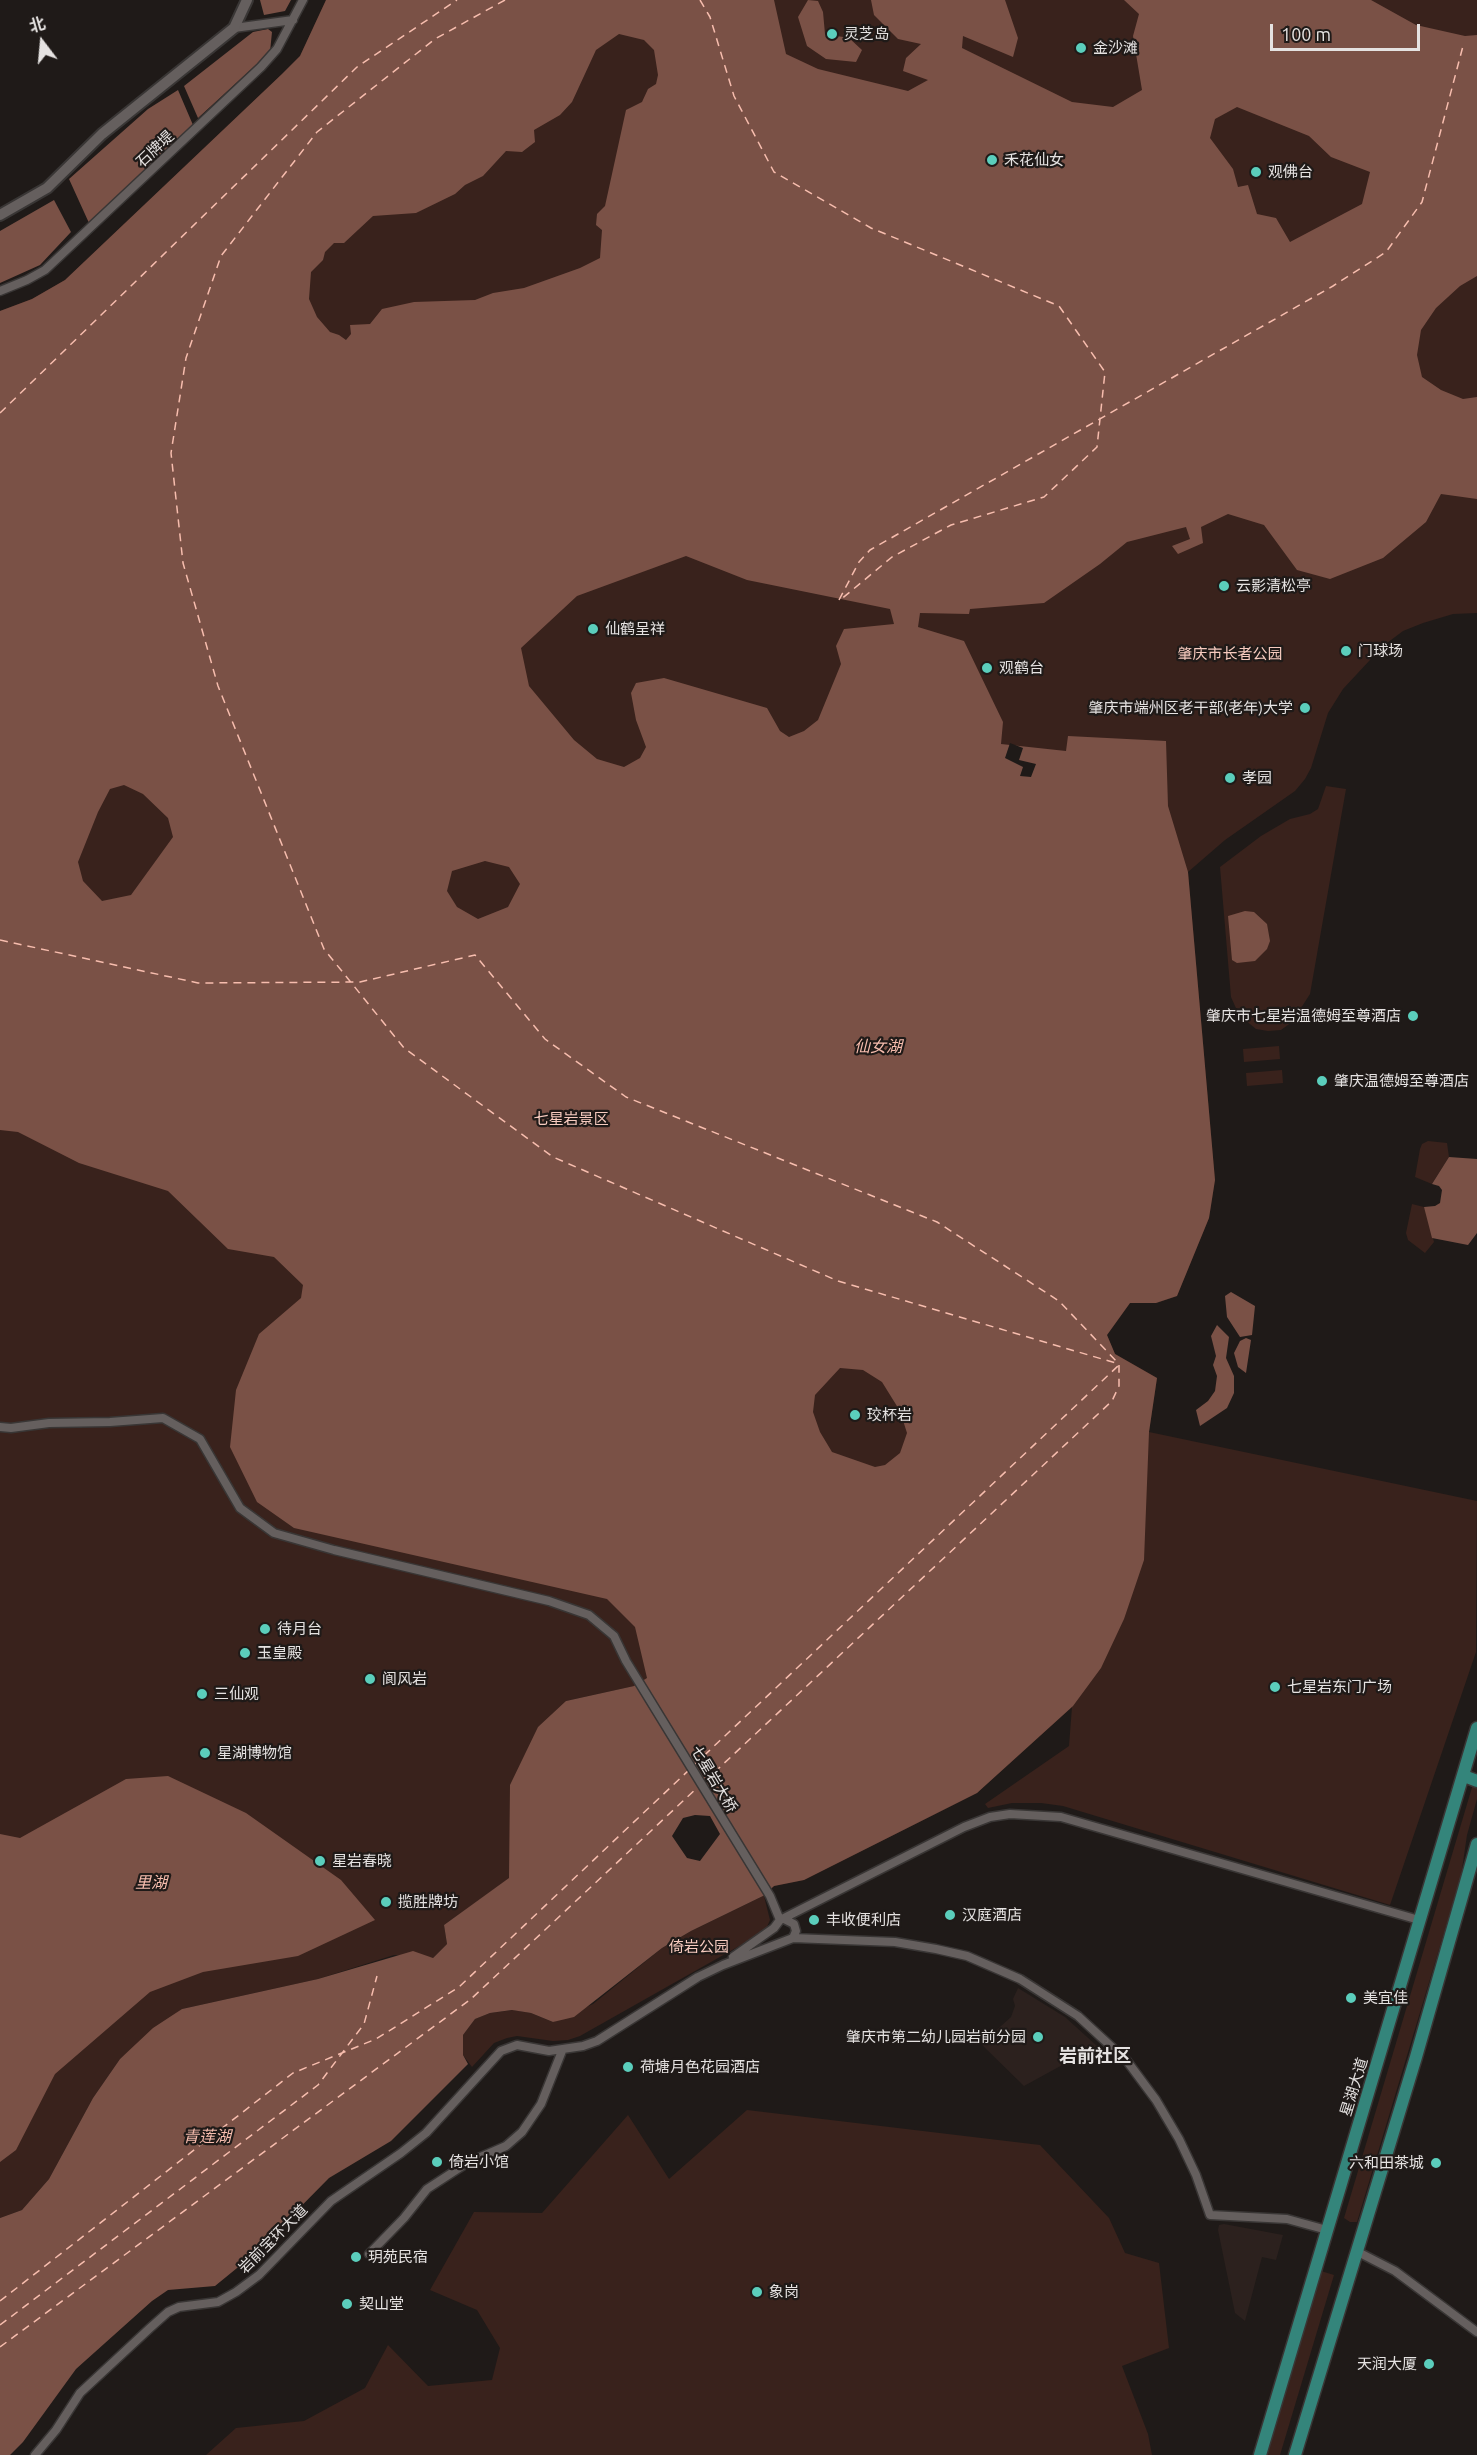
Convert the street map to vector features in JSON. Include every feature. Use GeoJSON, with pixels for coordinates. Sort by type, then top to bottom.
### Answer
{"type":"FeatureCollection","features":[{"type":"Feature","properties":{"kind":"main road","name":"星湖大道"},"geometry":{"type":"LineString","coordinates":[[1260,2455],[1477,1728]]}},
{"type":"Feature","properties":{"kind":"main road"},"geometry":{"type":"LineString","coordinates":[[1464,1776],[1477,1781]]}},
{"type":"Feature","properties":{"kind":"main road"},"geometry":{"type":"LineString","coordinates":[[1295,2455],[1416,2057],[1477,1844]]}},
{"type":"Feature","properties":{"kind":"street"},"geometry":{"type":"LineString","coordinates":[[0,215],[47,188],[102,134],[234,28],[247,0]]}},
{"type":"Feature","properties":{"kind":"street","name":"石牌堤"},"geometry":{"type":"LineString","coordinates":[[0,291],[45,270],[261,67],[277,49],[303,0]]}},
{"type":"Feature","properties":{"kind":"street"},"geometry":{"type":"LineString","coordinates":[[234,28],[293,20]]}},
{"type":"Feature","properties":{"kind":"street","name":"七星岩大桥"},"geometry":{"type":"LineString","coordinates":[[0,1426],[11,1428],[49,1423],[163,1418],[200,1438],[240,1508],[274,1533],[334,1550],[549,1601],[589,1615],[614,1636],[782,1919]]}},
{"type":"Feature","properties":{"kind":"street"},"geometry":{"type":"LineString","coordinates":[[723,1965],[774,1928],[782,1919],[964,1827],[990,1817],[1010,1814],[1061,1817],[1419,1920]]}},
{"type":"Feature","properties":{"kind":"street"},"geometry":{"type":"LineString","coordinates":[[369,2254],[404,2218],[427,2189],[467,2163],[506,2146],[522,2132],[541,2104],[562,2050],[597,2041],[698,1977],[723,1965],[790,1940],[796,1931],[794,1924],[782,1919]]}},
{"type":"Feature","properties":{"kind":"street"},"geometry":{"type":"LineString","coordinates":[[774,1928],[777,1938],[790,1940],[895,1942],[936,1948],[967,1956],[1020,1979],[1078,2016],[1127,2061],[1156,2100],[1179,2139],[1196,2175],[1210,2215],[1287,2219],[1327,2230]]}},
{"type":"Feature","properties":{"kind":"street","name":"岩前宝环大道"},"geometry":{"type":"LineString","coordinates":[[35,2455],[56,2430],[80,2393],[168,2312],[179,2307],[218,2302],[244,2286],[259,2274],[331,2201],[401,2154],[426,2133],[501,2051],[517,2045],[549,2051],[562,2050]]}},
{"type":"Feature","properties":{"kind":"street"},"geometry":{"type":"LineString","coordinates":[[1356,2251],[1395,2271],[1477,2332]]}},
{"type":"Feature","properties":{"kind":"shaded area","name":"肇庆市第二幼儿园岩前分园"},"geometry":{"type":"Polygon","coordinates":[[[1018,1988],[1065,2017],[1097,2046],[1024,2086],[981,2044],[1011,2017],[1015,2006],[1013,1999],[1018,1988]]]}},
{"type":"Feature","properties":{"kind":"shaded area"},"geometry":{"type":"Polygon","coordinates":[[[1219,2225],[1283,2235],[1276,2260],[1262,2257],[1245,2321],[1235,2313],[1218,2230],[1219,2225]]]}},
{"type":"Feature","properties":{"kind":"green space","name":"仙女湖"},"geometry":{"type":"Polygon","coordinates":[[[326,0],[1477,0],[1477,613],[1453,614],[1423,623],[1403,631],[1383,646],[1343,689],[1328,713],[1311,768],[1295,791],[1225,840],[1188,872],[1215,1180],[1209,1218],[1177,1296],[1156,1303],[1130,1303],[1107,1335],[1115,1354],[1157,1378],[1149,1432],[1477,1501],[1476,1652],[1390,1905],[1063,1806],[1012,1803],[988,1808],[985,1804],[1069,1746],[1072,1707],[977,1793],[804,1880],[774,1886],[764,1896],[770,1920],[766,1929],[757,1936],[580,2036],[553,2041],[517,2036],[507,2038],[494,2043],[472,2067],[463,2055],[462,2046],[463,2035],[475,2019],[490,2013],[513,2010],[531,2013],[553,2022],[593,2004],[662,1948],[691,1931],[763,1896],[634,1686],[566,1701],[511,1852],[510,1878],[444,1925],[447,1944],[433,1958],[394,1955],[318,1979],[182,2009],[120,2059],[93,2098],[49,2179],[22,2210],[0,2218],[0,311],[32,299],[65,280],[282,74],[300,56],[326,0]]]}},
{"type":"Feature","properties":{"kind":"green space"},"geometry":{"type":"Polygon","coordinates":[[[1326,786],[1346,789],[1310,994],[1292,1022],[1281,1030],[1256,1029],[1239,1015],[1231,997],[1220,867],[1261,836],[1290,819],[1310,814],[1318,809],[1326,786]]]}},
{"type":"Feature","properties":{"kind":"green space"},"geometry":{"type":"Polygon","coordinates":[[[1279,1046],[1280,1059],[1244,1062],[1243,1049],[1279,1046]]]}},
{"type":"Feature","properties":{"kind":"green space"},"geometry":{"type":"Polygon","coordinates":[[[1282,1070],[1283,1083],[1247,1086],[1246,1073],[1282,1070]]]}},
{"type":"Feature","properties":{"kind":"green space"},"geometry":{"type":"Polygon","coordinates":[[[1428,1141],[1447,1143],[1449,1157],[1432,1184],[1415,1177],[1420,1149],[1422,1144],[1428,1141]]]}},
{"type":"Feature","properties":{"kind":"green space"},"geometry":{"type":"Polygon","coordinates":[[[1412,1204],[1424,1207],[1426,1211],[1434,1242],[1425,1253],[1408,1240],[1406,1233],[1412,1204]]]}},
{"type":"Feature","properties":{"kind":"green space"},"geometry":{"type":"Polygon","coordinates":[[[1473,1784],[1477,1785],[1477,1799],[1467,1835],[1461,1876],[1357,2222],[1350,2222],[1344,2218],[1473,1784]]]}},
{"type":"Feature","properties":{"kind":"green space"},"geometry":{"type":"Polygon","coordinates":[[[747,2110],[1040,2145],[1109,2218],[1125,2253],[1159,2263],[1169,2348],[1122,2366],[1148,2434],[1152,2455],[206,2455],[236,2428],[304,2421],[365,2388],[388,2345],[428,2386],[492,2380],[500,2348],[477,2310],[430,2290],[474,2212],[542,2213],[628,2115],[669,2179],[747,2110]]]}},
{"type":"Feature","properties":{"kind":"green space"},"geometry":{"type":"Polygon","coordinates":[[[1321,2271],[1334,2275],[1280,2455],[1266,2455],[1321,2271]]]}},
{"type":"Feature","properties":{"kind":"water"},"geometry":{"type":"Polygon","coordinates":[[[260,0],[291,0],[285,11],[264,15],[260,0]]]}},
{"type":"Feature","properties":{"kind":"water","name":"仙女湖"},"geometry":{"type":"Polygon","coordinates":[[[326,0],[774,0],[786,54],[818,69],[908,91],[928,80],[903,71],[906,58],[921,44],[898,39],[874,15],[871,0],[1005,0],[1018,38],[1013,57],[963,36],[962,48],[1072,102],[1113,107],[1142,90],[1133,36],[1139,14],[1124,0],[1371,0],[1416,25],[1465,36],[1477,35],[1477,276],[1460,286],[1436,308],[1421,330],[1417,355],[1422,377],[1441,390],[1463,399],[1477,397],[1477,499],[1441,494],[1426,522],[1383,558],[1330,579],[1297,570],[1264,525],[1228,514],[1201,527],[1203,543],[1178,554],[1172,546],[1190,539],[1186,527],[1127,542],[1044,603],[970,609],[969,614],[920,613],[918,627],[964,641],[1003,722],[1001,744],[1066,751],[1068,736],[1166,741],[1168,806],[1188,872],[1215,1180],[1209,1218],[1177,1296],[1156,1303],[1130,1303],[1107,1335],[1115,1354],[1157,1378],[1149,1432],[1144,1560],[1124,1619],[1101,1668],[1073,1706],[977,1793],[804,1880],[774,1886],[763,1896],[691,1931],[662,1948],[574,2017],[553,2022],[531,2013],[512,2010],[490,2013],[475,2019],[463,2035],[463,2055],[468,2064],[391,2141],[329,2178],[253,2255],[215,2286],[168,2290],[152,2301],[76,2369],[23,2442],[10,2455],[0,2455],[0,2218],[22,2210],[49,2179],[93,2098],[120,2059],[153,2028],[182,2009],[318,1979],[413,1951],[433,1958],[447,1944],[444,1925],[509,1878],[510,1785],[538,1727],[566,1701],[634,1686],[647,1678],[635,1627],[607,1599],[294,1528],[257,1502],[230,1447],[236,1390],[259,1334],[301,1298],[303,1285],[274,1257],[228,1249],[168,1191],[79,1163],[18,1132],[0,1130],[0,311],[32,299],[65,280],[300,56],[326,0]],[[619,34],[596,50],[572,102],[560,115],[534,130],[535,142],[522,152],[506,151],[483,176],[465,185],[455,194],[416,213],[373,216],[344,243],[334,243],[325,252],[323,260],[311,272],[309,299],[317,317],[330,332],[346,340],[351,334],[350,325],[370,324],[382,309],[414,302],[475,300],[493,293],[524,288],[580,268],[600,258],[602,230],[596,225],[597,214],[605,206],[626,110],[642,102],[648,89],[656,84],[658,75],[654,50],[644,40],[619,34]],[[1237,107],[1215,119],[1210,138],[1233,169],[1238,187],[1248,185],[1257,214],[1276,218],[1290,242],[1362,204],[1370,172],[1331,157],[1309,136],[1237,107]],[[686,556],[577,596],[521,648],[529,686],[574,740],[597,759],[624,767],[640,758],[646,747],[636,720],[631,693],[636,683],[664,678],[767,708],[780,731],[789,737],[804,731],[818,720],[841,664],[836,646],[844,629],[894,624],[890,609],[747,580],[686,556]],[[124,785],[110,789],[78,862],[83,881],[102,901],[131,895],[173,837],[168,818],[143,794],[124,785]],[[485,861],[452,871],[447,891],[457,907],[478,919],[508,907],[520,884],[509,867],[485,861]],[[840,1368],[815,1395],[813,1412],[820,1432],[832,1452],[875,1467],[885,1465],[900,1453],[907,1433],[900,1411],[882,1382],[863,1370],[840,1368]],[[695,1815],[683,1818],[672,1836],[687,1858],[700,1861],[720,1834],[710,1816],[695,1815]]]}},
{"type":"Feature","properties":{"kind":"water"},"geometry":{"type":"Polygon","coordinates":[[[808,0],[818,1],[823,12],[825,34],[849,38],[862,50],[856,62],[826,59],[807,46],[798,17],[808,0]]]}},
{"type":"Feature","properties":{"kind":"water"},"geometry":{"type":"Polygon","coordinates":[[[268,29],[272,32],[270,52],[198,118],[184,86],[253,32],[268,29]]]}},
{"type":"Feature","properties":{"kind":"water"},"geometry":{"type":"Polygon","coordinates":[[[178,90],[193,125],[89,223],[69,179],[148,109],[178,90]]]}},
{"type":"Feature","properties":{"kind":"water"},"geometry":{"type":"Polygon","coordinates":[[[54,200],[71,232],[40,265],[0,283],[0,231],[54,200]]]}},
{"type":"Feature","properties":{"kind":"water"},"geometry":{"type":"Polygon","coordinates":[[[1245,911],[1254,912],[1267,924],[1270,941],[1267,949],[1255,961],[1237,963],[1232,960],[1228,916],[1245,911]]]}},
{"type":"Feature","properties":{"kind":"water"},"geometry":{"type":"Polygon","coordinates":[[[1449,1157],[1477,1159],[1477,1233],[1468,1245],[1432,1238],[1424,1207],[1440,1203],[1442,1190],[1439,1186],[1432,1184],[1449,1157]]]}},
{"type":"Feature","properties":{"kind":"water"},"geometry":{"type":"Polygon","coordinates":[[[1231,1292],[1255,1306],[1252,1335],[1240,1337],[1227,1317],[1225,1296],[1231,1292]]]}},
{"type":"Feature","properties":{"kind":"water"},"geometry":{"type":"Polygon","coordinates":[[[1217,1325],[1229,1337],[1226,1358],[1234,1376],[1234,1393],[1227,1408],[1200,1426],[1196,1410],[1208,1401],[1215,1391],[1217,1376],[1213,1365],[1216,1356],[1211,1336],[1217,1325]]]}},
{"type":"Feature","properties":{"kind":"water"},"geometry":{"type":"Polygon","coordinates":[[[1246,1338],[1251,1340],[1246,1373],[1238,1367],[1234,1353],[1240,1341],[1246,1338]]]}},
{"type":"Feature","properties":{"kind":"water","name":"里湖"},"geometry":{"type":"Polygon","coordinates":[[[168,1776],[246,1813],[341,1880],[375,1920],[298,1956],[203,1972],[150,1992],[55,2074],[16,2150],[0,2162],[0,1834],[20,1838],[126,1779],[168,1776]]]}},
{"type":"Feature","properties":{"kind":"pier"},"geometry":{"type":"Polygon","coordinates":[[[1010,743],[1023,748],[1019,760],[1036,764],[1031,777],[1020,776],[1023,767],[1005,758],[1010,743]]]}},
{"type":"Feature","properties":{"kind":"ferry route"},"geometry":{"type":"LineString","coordinates":[[0,413],[357,67],[457,0]]}},
{"type":"Feature","properties":{"kind":"ferry route"},"geometry":{"type":"LineString","coordinates":[[505,0],[435,39],[317,132],[221,256],[186,358],[171,453],[183,563],[218,686],[324,949],[404,1048],[553,1157],[838,1281],[1119,1364]]}},
{"type":"Feature","properties":{"kind":"ferry route"},"geometry":{"type":"LineString","coordinates":[[700,0],[710,17],[734,96],[774,172],[871,228],[1059,306],[1105,372],[1097,447],[1044,497],[951,525],[892,557],[839,601]]}},
{"type":"Feature","properties":{"kind":"ferry route"},"geometry":{"type":"LineString","coordinates":[[839,600],[859,562],[870,550],[1333,286],[1386,252],[1422,202],[1463,46]]}},
{"type":"Feature","properties":{"kind":"ferry route"},"geometry":{"type":"LineString","coordinates":[[0,940],[198,983],[360,982],[475,955],[545,1039],[626,1097],[937,1222],[1059,1301],[1119,1364]]}},
{"type":"Feature","properties":{"kind":"ferry route"},"geometry":{"type":"LineString","coordinates":[[694,1765],[1119,1365]]}},
{"type":"Feature","properties":{"kind":"ferry route"},"geometry":{"type":"LineString","coordinates":[[704,1782],[1112,1401],[1119,1386],[1119,1365]]}},
{"type":"Feature","properties":{"kind":"ferry route"},"geometry":{"type":"LineString","coordinates":[[0,2301],[293,2073],[376,2039],[459,1987],[689,1770]]}},
{"type":"Feature","properties":{"kind":"ferry route"},"geometry":{"type":"LineString","coordinates":[[0,2347],[471,1999],[698,1787]]}},
{"type":"Feature","properties":{"kind":"ferry route"},"geometry":{"type":"LineString","coordinates":[[0,2325],[318,2085],[364,2024],[377,1976]]}},
{"type":"Feature","properties":{"kind":"place","name":"灵芝岛"},"geometry":{"type":"Point","coordinates":[832,34]}},
{"type":"Feature","properties":{"kind":"place","name":"金沙滩"},"geometry":{"type":"Point","coordinates":[1081,48]}},
{"type":"Feature","properties":{"kind":"place","name":"禾花仙女"},"geometry":{"type":"Point","coordinates":[992,160]}},
{"type":"Feature","properties":{"kind":"place","name":"观佛台"},"geometry":{"type":"Point","coordinates":[1256,172]}},
{"type":"Feature","properties":{"kind":"place","name":"云影清松亭"},"geometry":{"type":"Point","coordinates":[1224,586]}},
{"type":"Feature","properties":{"kind":"place","name":"仙鹤呈祥"},"geometry":{"type":"Point","coordinates":[593,629]}},
{"type":"Feature","properties":{"kind":"place","name":"门球场"},"geometry":{"type":"Point","coordinates":[1346,651]}},
{"type":"Feature","properties":{"kind":"place","name":"观鹤台"},"geometry":{"type":"Point","coordinates":[987,668]}},
{"type":"Feature","properties":{"kind":"place","name":"肇庆市端州区老干部(老年)大学"},"geometry":{"type":"Point","coordinates":[1305,708]}},
{"type":"Feature","properties":{"kind":"place","name":"孝园"},"geometry":{"type":"Point","coordinates":[1230,778]}},
{"type":"Feature","properties":{"kind":"place","name":"肇庆市七星岩温德姆至尊酒店"},"geometry":{"type":"Point","coordinates":[1413,1016]}},
{"type":"Feature","properties":{"kind":"place","name":"肇庆温德姆至尊酒店"},"geometry":{"type":"Point","coordinates":[1322,1081]}},
{"type":"Feature","properties":{"kind":"place","name":"珓杯岩"},"geometry":{"type":"Point","coordinates":[855,1415]}},
{"type":"Feature","properties":{"kind":"place","name":"待月台"},"geometry":{"type":"Point","coordinates":[265,1629]}},
{"type":"Feature","properties":{"kind":"place","name":"玉皇殿"},"geometry":{"type":"Point","coordinates":[245,1653]}},
{"type":"Feature","properties":{"kind":"place","name":"阆风岩"},"geometry":{"type":"Point","coordinates":[370,1679]}},
{"type":"Feature","properties":{"kind":"place","name":"七星岩东门广场"},"geometry":{"type":"Point","coordinates":[1275,1687]}},
{"type":"Feature","properties":{"kind":"place","name":"三仙观"},"geometry":{"type":"Point","coordinates":[202,1694]}},
{"type":"Feature","properties":{"kind":"place","name":"星湖博物馆"},"geometry":{"type":"Point","coordinates":[205,1753]}},
{"type":"Feature","properties":{"kind":"place","name":"星岩春晓"},"geometry":{"type":"Point","coordinates":[320,1861]}},
{"type":"Feature","properties":{"kind":"place","name":"揽胜牌坊"},"geometry":{"type":"Point","coordinates":[386,1902]}},
{"type":"Feature","properties":{"kind":"place","name":"汉庭酒店"},"geometry":{"type":"Point","coordinates":[950,1915]}},
{"type":"Feature","properties":{"kind":"place","name":"丰收便利店"},"geometry":{"type":"Point","coordinates":[814,1920]}},
{"type":"Feature","properties":{"kind":"place","name":"美宜佳"},"geometry":{"type":"Point","coordinates":[1351,1998]}},
{"type":"Feature","properties":{"kind":"place","name":"肇庆市第二幼儿园岩前分园"},"geometry":{"type":"Point","coordinates":[1038,2037]}},
{"type":"Feature","properties":{"kind":"place","name":"荷塘月色花园酒店"},"geometry":{"type":"Point","coordinates":[628,2067]}},
{"type":"Feature","properties":{"kind":"place","name":"倚岩小馆"},"geometry":{"type":"Point","coordinates":[437,2162]}},
{"type":"Feature","properties":{"kind":"place","name":"六和田茶城"},"geometry":{"type":"Point","coordinates":[1436,2163]}},
{"type":"Feature","properties":{"kind":"place","name":"玥苑民宿"},"geometry":{"type":"Point","coordinates":[356,2257]}},
{"type":"Feature","properties":{"kind":"place","name":"象岗"},"geometry":{"type":"Point","coordinates":[757,2292]}},
{"type":"Feature","properties":{"kind":"place","name":"契山堂"},"geometry":{"type":"Point","coordinates":[347,2304]}},
{"type":"Feature","properties":{"kind":"place","name":"天润大厦"},"geometry":{"type":"Point","coordinates":[1429,2364]}},
{"type":"Feature","properties":{"kind":"district","name":"岩前社区"},"geometry":{"type":"Point","coordinates":[1095,2056]}},
{"type":"Feature","properties":{"kind":"park label","name":"肇庆市长者公园"},"geometry":{"type":"Point","coordinates":[1230,654]}},
{"type":"Feature","properties":{"kind":"park label","name":"七星岩景区"},"geometry":{"type":"Point","coordinates":[571,1119]}},
{"type":"Feature","properties":{"kind":"park label","name":"倚岩公园"},"geometry":{"type":"Point","coordinates":[699,1947]}},
{"type":"Feature","properties":{"kind":"water label","name":"青莲湖"},"geometry":{"type":"Point","coordinates":[207,2137]}}]}
